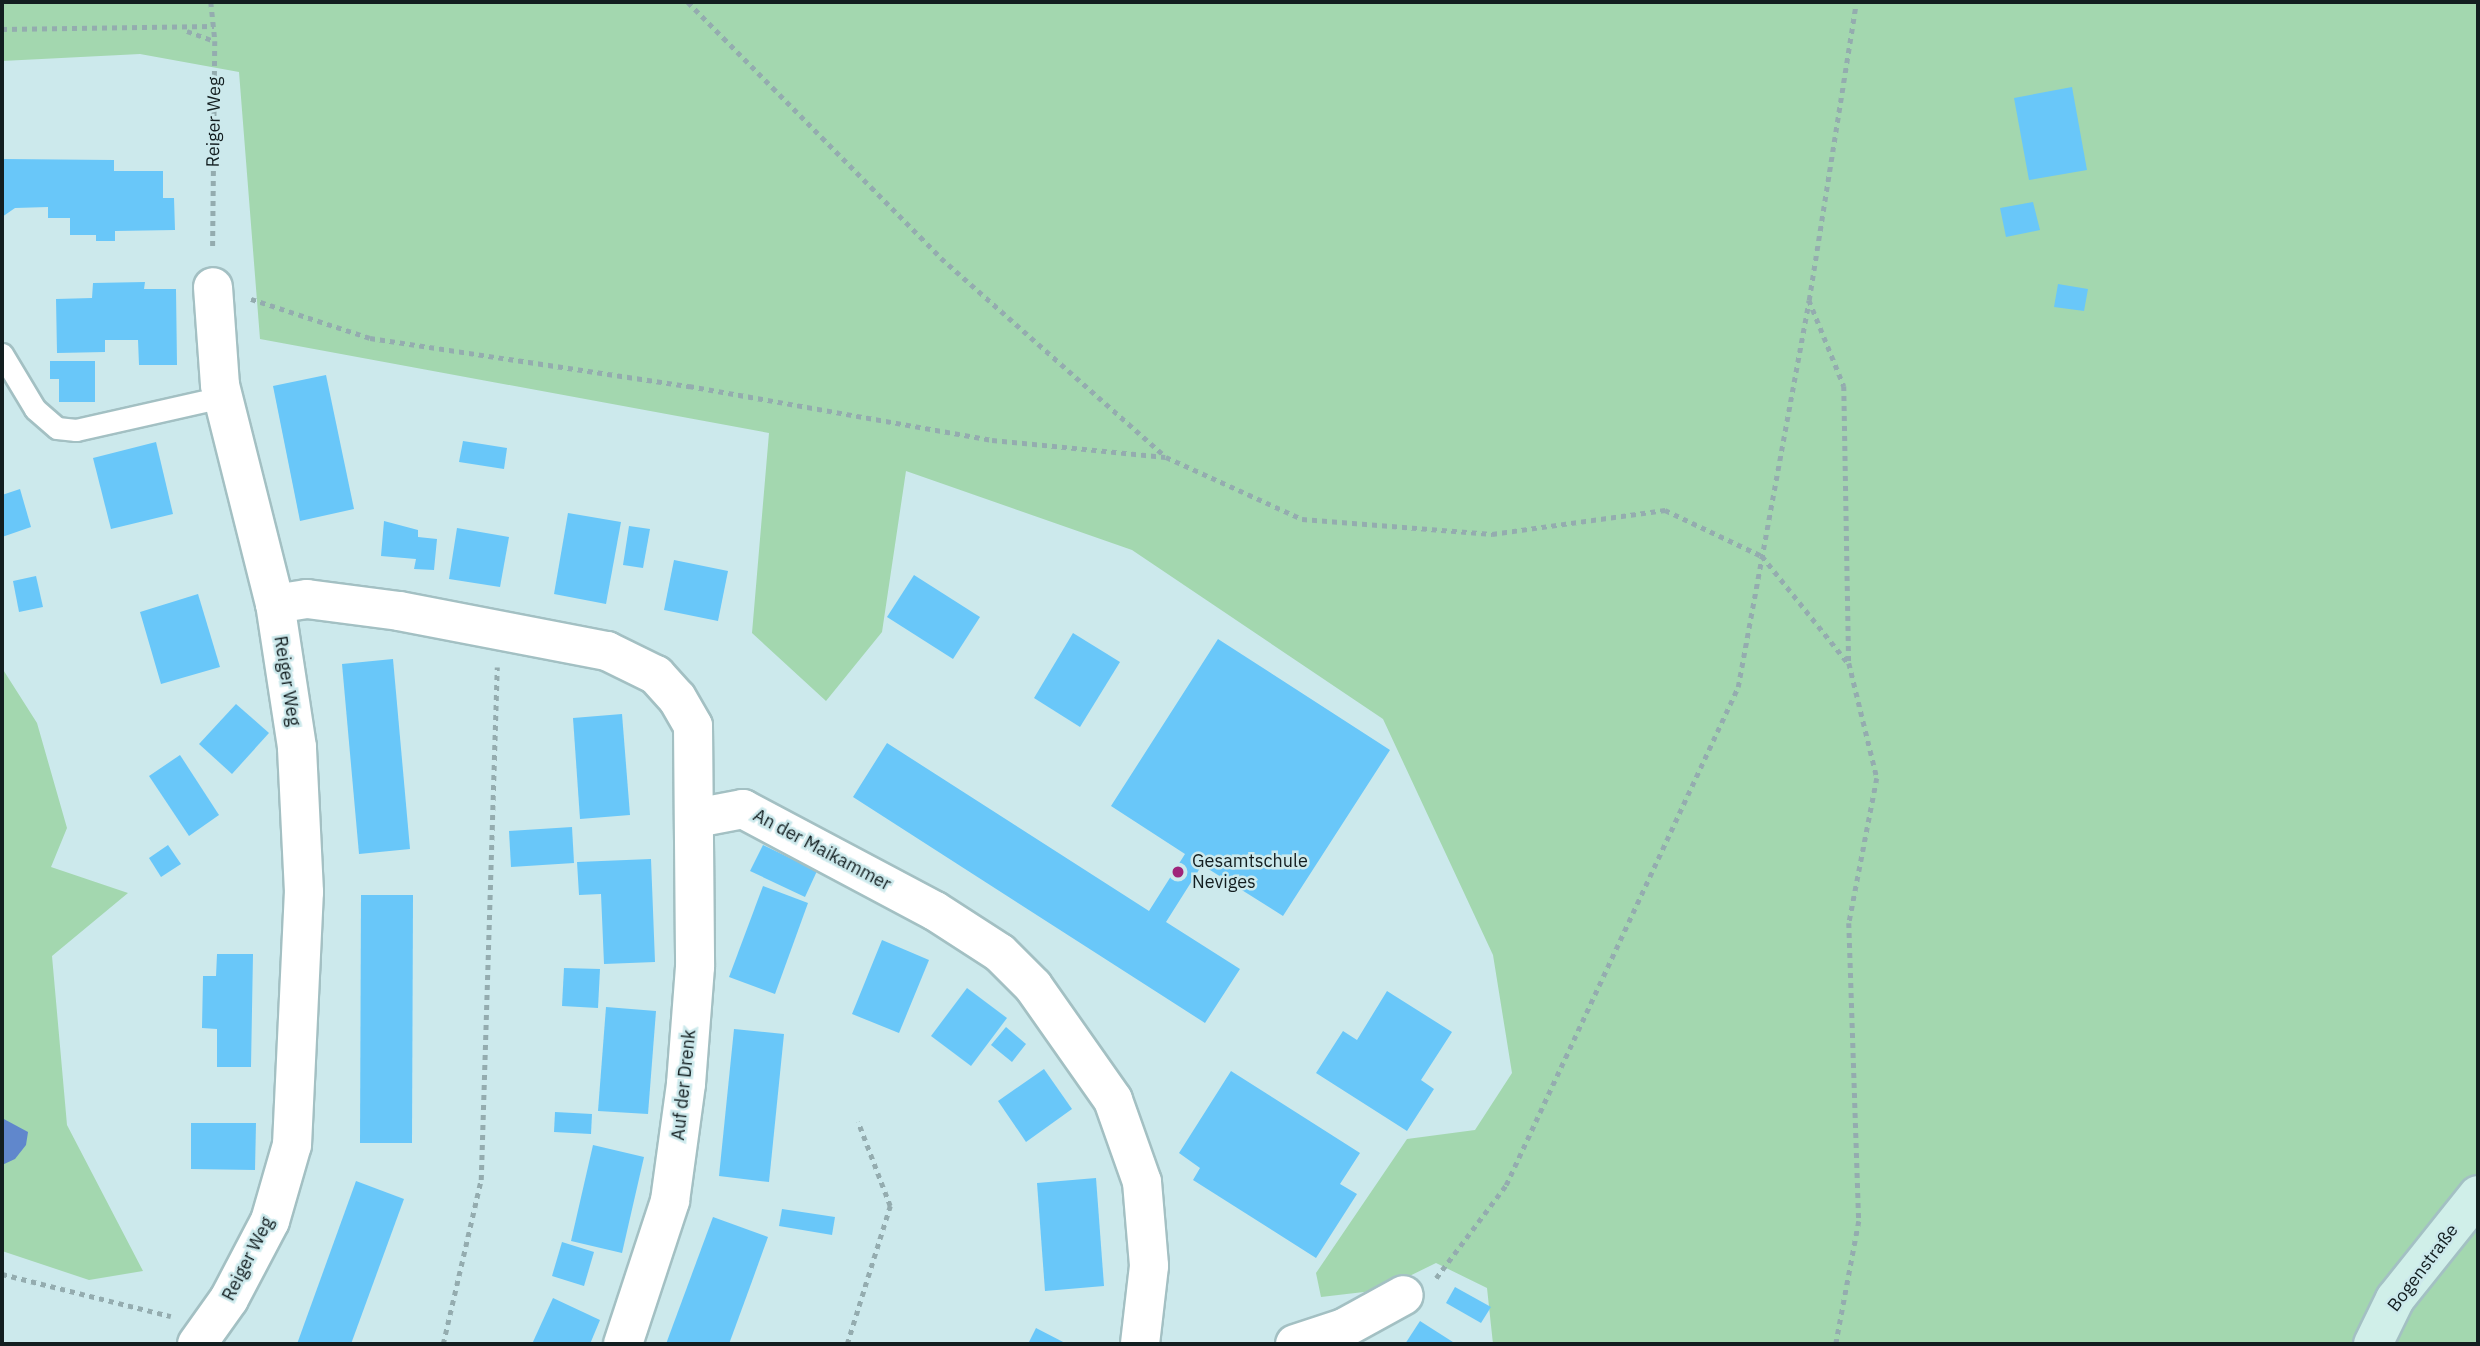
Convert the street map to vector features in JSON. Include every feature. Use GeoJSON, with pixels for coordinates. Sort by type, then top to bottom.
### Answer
{"type":"FeatureCollection","features":[{"type":"Feature","properties":{"kind":"main road","name":"Bogenstraße"},"geometry":{"type":"LineString","coordinates":[[2373,1344],[2395,1299],[2478,1195]]}},
{"type":"Feature","properties":{"kind":"street","name":"Reiger Weg"},"geometry":{"type":"LineString","coordinates":[[205,1334],[270,1221],[292,1145],[304,892],[297,747],[275,604],[223,397],[213,287]]}},
{"type":"Feature","properties":{"kind":"street"},"geometry":{"type":"LineString","coordinates":[[275,604],[307,598],[498,630],[607,652],[656,675],[677,698],[693,726],[696,818]]}},
{"type":"Feature","properties":{"kind":"street","name":"An der Maikammer"},"geometry":{"type":"LineString","coordinates":[[696,818],[743,809],[935,911],[1000,953],[1033,985],[1114,1100],[1142,1182],[1149,1266],[1140,1344]]}},
{"type":"Feature","properties":{"kind":"street","name":"Auf der Drenk"},"geometry":{"type":"LineString","coordinates":[[623,1344],[670,1201],[695,967],[696,818]]}},
{"type":"Feature","properties":{"kind":"street"},"geometry":{"type":"LineString","coordinates":[[1295,1344],[1344,1328],[1404,1295]]}},
{"type":"Feature","properties":{"kind":"lane"},"geometry":{"type":"LineString","coordinates":[[2,354],[35,409],[57,428],[76,430],[223,397]]}},
{"type":"Feature","properties":{"kind":"path","name":"Reiger Weg"},"geometry":{"type":"LineString","coordinates":[[211,2],[215,41],[213,287]]}},
{"type":"Feature","properties":{"kind":"path"},"geometry":{"type":"LineString","coordinates":[[688,2],[941,258],[1166,457],[1302,519],[1492,534],[1665,510],[1762,556],[1849,663]]}},
{"type":"Feature","properties":{"kind":"path"},"geometry":{"type":"LineString","coordinates":[[1404,1295],[1437,1278],[1506,1185],[1738,687],[1809,300],[1856,2]]}},
{"type":"Feature","properties":{"kind":"path"},"geometry":{"type":"LineString","coordinates":[[2,29],[183,30],[214,26]]}},
{"type":"Feature","properties":{"kind":"path"},"geometry":{"type":"LineString","coordinates":[[183,30],[215,41]]}},
{"type":"Feature","properties":{"kind":"path"},"geometry":{"type":"LineString","coordinates":[[213,287],[370,338],[689,386],[992,440],[1166,457]]}},
{"type":"Feature","properties":{"kind":"path"},"geometry":{"type":"LineString","coordinates":[[1809,300],[1844,386],[1849,663],[1877,778],[1849,923],[1859,1221],[1836,1344]]}},
{"type":"Feature","properties":{"kind":"path"},"geometry":{"type":"LineString","coordinates":[[443,1344],[481,1180],[498,630]]}},
{"type":"Feature","properties":{"kind":"path"},"geometry":{"type":"LineString","coordinates":[[847,1344],[890,1206],[858,1122]]}},
{"type":"Feature","properties":{"kind":"path"},"geometry":{"type":"LineString","coordinates":[[2,1274],[205,1334]]}},
{"type":"Feature","properties":{"kind":"green space"},"geometry":{"type":"Polygon","coordinates":[[[2,2],[2478,2],[2478,1344],[1493,1344],[1487,1288],[1436,1263],[1381,1290],[1321,1297],[1316,1273],[1407,1139],[1475,1130],[1512,1073],[1493,955],[1383,719],[1132,550],[906,471],[882,632],[826,701],[752,633],[769,433],[260,339],[239,72],[140,54],[2,61],[2,2]]]}},
{"type":"Feature","properties":{"kind":"green space"},"geometry":{"type":"Polygon","coordinates":[[[2,668],[37,723],[67,828],[51,867],[128,893],[52,956],[67,1125],[143,1271],[89,1280],[2,1251],[2,668]]]}},
{"type":"Feature","properties":{"kind":"water"},"geometry":{"type":"Polygon","coordinates":[[[2,1118],[28,1132],[26,1145],[15,1159],[2,1165],[2,1118]]]}},
{"type":"Feature","properties":{"kind":"building"},"geometry":{"type":"Polygon","coordinates":[[[2072,87],[2087,170],[2029,180],[2014,98],[2072,87]]]}},
{"type":"Feature","properties":{"kind":"building"},"geometry":{"type":"Polygon","coordinates":[[[4,159],[114,160],[114,171],[163,171],[163,198],[174,198],[175,230],[115,231],[115,241],[96,241],[96,235],[70,235],[70,218],[48,218],[48,207],[15,208],[2,217],[4,159]]]}},
{"type":"Feature","properties":{"kind":"building"},"geometry":{"type":"Polygon","coordinates":[[[2033,202],[2040,230],[2006,237],[2000,208],[2033,202]]]}},
{"type":"Feature","properties":{"kind":"building"},"geometry":{"type":"Polygon","coordinates":[[[145,282],[144,289],[176,289],[177,365],[139,365],[138,340],[105,340],[105,352],[57,353],[56,299],[92,298],[93,283],[145,282]]]}},
{"type":"Feature","properties":{"kind":"building"},"geometry":{"type":"Polygon","coordinates":[[[2058,284],[2088,289],[2084,311],[2054,307],[2058,284]]]}},
{"type":"Feature","properties":{"kind":"building"},"geometry":{"type":"Polygon","coordinates":[[[50,361],[95,361],[95,402],[59,402],[59,379],[50,379],[50,361]]]}},
{"type":"Feature","properties":{"kind":"building"},"geometry":{"type":"Polygon","coordinates":[[[326,375],[354,509],[300,521],[273,386],[326,375]]]}},
{"type":"Feature","properties":{"kind":"building"},"geometry":{"type":"Polygon","coordinates":[[[463,441],[507,448],[504,469],[459,462],[463,441]]]}},
{"type":"Feature","properties":{"kind":"building"},"geometry":{"type":"Polygon","coordinates":[[[156,442],[173,514],[111,529],[93,458],[156,442]]]}},
{"type":"Feature","properties":{"kind":"building"},"geometry":{"type":"Polygon","coordinates":[[[20,489],[31,527],[2,537],[2,495],[20,489]]]}},
{"type":"Feature","properties":{"kind":"building"},"geometry":{"type":"Polygon","coordinates":[[[568,513],[621,522],[606,604],[554,594],[568,513]]]}},
{"type":"Feature","properties":{"kind":"building"},"geometry":{"type":"Polygon","coordinates":[[[384,521],[418,530],[418,537],[437,539],[434,570],[414,569],[416,559],[381,556],[384,521]]]}},
{"type":"Feature","properties":{"kind":"building"},"geometry":{"type":"Polygon","coordinates":[[[629,526],[650,529],[643,568],[623,565],[629,526]]]}},
{"type":"Feature","properties":{"kind":"building"},"geometry":{"type":"Polygon","coordinates":[[[457,528],[509,537],[500,587],[449,579],[457,528]]]}},
{"type":"Feature","properties":{"kind":"building"},"geometry":{"type":"Polygon","coordinates":[[[674,560],[728,571],[718,621],[664,610],[674,560]]]}},
{"type":"Feature","properties":{"kind":"building"},"geometry":{"type":"Polygon","coordinates":[[[914,575],[980,617],[953,659],[887,617],[914,575]]]}},
{"type":"Feature","properties":{"kind":"building"},"geometry":{"type":"Polygon","coordinates":[[[36,576],[43,607],[19,612],[13,581],[36,576]]]}},
{"type":"Feature","properties":{"kind":"building"},"geometry":{"type":"Polygon","coordinates":[[[198,594],[220,667],[161,684],[140,612],[198,594]]]}},
{"type":"Feature","properties":{"kind":"building"},"geometry":{"type":"Polygon","coordinates":[[[1073,633],[1120,662],[1080,727],[1034,698],[1073,633]]]}},
{"type":"Feature","properties":{"kind":"building"},"geometry":{"type":"Polygon","coordinates":[[[1218,639],[1390,750],[1283,916],[1202,865],[1166,922],[1240,969],[1205,1023],[853,797],[887,743],[1149,911],[1185,854],[1111,806],[1218,639]]]}},
{"type":"Feature","properties":{"kind":"building"},"geometry":{"type":"Polygon","coordinates":[[[393,659],[410,849],[359,854],[342,664],[393,659]]]}},
{"type":"Feature","properties":{"kind":"building"},"geometry":{"type":"Polygon","coordinates":[[[236,704],[269,733],[232,774],[199,744],[236,704]]]}},
{"type":"Feature","properties":{"kind":"building"},"geometry":{"type":"Polygon","coordinates":[[[622,714],[630,815],[580,819],[573,718],[622,714]]]}},
{"type":"Feature","properties":{"kind":"building"},"geometry":{"type":"Polygon","coordinates":[[[180,755],[219,815],[189,836],[149,776],[180,755]]]}},
{"type":"Feature","properties":{"kind":"building"},"geometry":{"type":"Polygon","coordinates":[[[572,827],[574,863],[511,867],[509,831],[572,827]]]}},
{"type":"Feature","properties":{"kind":"building"},"geometry":{"type":"Polygon","coordinates":[[[168,845],[181,864],[161,877],[149,858],[168,845]]]}},
{"type":"Feature","properties":{"kind":"building"},"geometry":{"type":"Polygon","coordinates":[[[763,845],[817,871],[805,897],[750,871],[763,845]]]}},
{"type":"Feature","properties":{"kind":"building"},"geometry":{"type":"Polygon","coordinates":[[[651,859],[655,962],[604,964],[601,894],[579,895],[577,862],[651,859]]]}},
{"type":"Feature","properties":{"kind":"building"},"geometry":{"type":"Polygon","coordinates":[[[763,886],[808,903],[775,994],[729,977],[763,886]]]}},
{"type":"Feature","properties":{"kind":"building"},"geometry":{"type":"Polygon","coordinates":[[[361,895],[413,895],[412,1143],[360,1143],[361,895]]]}},
{"type":"Feature","properties":{"kind":"building"},"geometry":{"type":"Polygon","coordinates":[[[882,940],[929,960],[899,1033],[852,1014],[882,940]]]}},
{"type":"Feature","properties":{"kind":"building"},"geometry":{"type":"Polygon","coordinates":[[[217,954],[253,954],[251,1067],[217,1067],[217,1029],[202,1028],[203,976],[216,976],[217,954]]]}},
{"type":"Feature","properties":{"kind":"building"},"geometry":{"type":"Polygon","coordinates":[[[564,968],[600,969],[598,1008],[562,1006],[564,968]]]}},
{"type":"Feature","properties":{"kind":"building"},"geometry":{"type":"Polygon","coordinates":[[[967,988],[1007,1018],[971,1066],[931,1036],[967,988]]]}},
{"type":"Feature","properties":{"kind":"building"},"geometry":{"type":"Polygon","coordinates":[[[1387,991],[1452,1032],[1421,1080],[1434,1089],[1407,1131],[1316,1073],[1343,1031],[1357,1040],[1387,991]]]}},
{"type":"Feature","properties":{"kind":"building"},"geometry":{"type":"Polygon","coordinates":[[[606,1007],[656,1011],[648,1114],[598,1111],[606,1007]]]}},
{"type":"Feature","properties":{"kind":"building"},"geometry":{"type":"Polygon","coordinates":[[[1006,1027],[1026,1044],[1012,1062],[991,1045],[1006,1027]]]}},
{"type":"Feature","properties":{"kind":"building"},"geometry":{"type":"Polygon","coordinates":[[[734,1029],[784,1034],[769,1182],[719,1176],[734,1029]]]}},
{"type":"Feature","properties":{"kind":"building"},"geometry":{"type":"Polygon","coordinates":[[[1044,1069],[1072,1109],[1026,1142],[998,1101],[1044,1069]]]}},
{"type":"Feature","properties":{"kind":"building"},"geometry":{"type":"Polygon","coordinates":[[[1231,1071],[1360,1153],[1340,1184],[1357,1194],[1316,1258],[1193,1180],[1200,1168],[1179,1153],[1231,1071]]]}},
{"type":"Feature","properties":{"kind":"building"},"geometry":{"type":"Polygon","coordinates":[[[555,1112],[592,1114],[591,1134],[554,1132],[555,1112]]]}},
{"type":"Feature","properties":{"kind":"building"},"geometry":{"type":"Polygon","coordinates":[[[191,1123],[256,1123],[255,1170],[191,1169],[191,1123]]]}},
{"type":"Feature","properties":{"kind":"building"},"geometry":{"type":"Polygon","coordinates":[[[593,1145],[644,1157],[622,1253],[571,1241],[593,1145]]]}},
{"type":"Feature","properties":{"kind":"building"},"geometry":{"type":"Polygon","coordinates":[[[1096,1178],[1104,1286],[1045,1291],[1037,1183],[1096,1178]]]}},
{"type":"Feature","properties":{"kind":"building"},"geometry":{"type":"Polygon","coordinates":[[[356,1181],[404,1199],[351,1344],[297,1344],[356,1181]]]}},
{"type":"Feature","properties":{"kind":"building"},"geometry":{"type":"Polygon","coordinates":[[[782,1209],[835,1217],[832,1235],[779,1226],[782,1209]]]}},
{"type":"Feature","properties":{"kind":"building"},"geometry":{"type":"Polygon","coordinates":[[[713,1217],[768,1237],[729,1344],[666,1344],[713,1217]]]}},
{"type":"Feature","properties":{"kind":"building"},"geometry":{"type":"Polygon","coordinates":[[[562,1242],[594,1252],[584,1286],[552,1276],[562,1242]]]}},
{"type":"Feature","properties":{"kind":"building"},"geometry":{"type":"Polygon","coordinates":[[[1455,1287],[1491,1307],[1481,1323],[1446,1303],[1455,1287]]]}},
{"type":"Feature","properties":{"kind":"building"},"geometry":{"type":"Polygon","coordinates":[[[553,1298],[600,1320],[590,1344],[532,1344],[553,1298]]]}},
{"type":"Feature","properties":{"kind":"building"},"geometry":{"type":"Polygon","coordinates":[[[1420,1321],[1456,1344],[1405,1344],[1420,1321]]]}},
{"type":"Feature","properties":{"kind":"building"},"geometry":{"type":"Polygon","coordinates":[[[1036,1328],[1067,1344],[1028,1344],[1036,1328]]]}},
{"type":"Feature","properties":{"kind":"place","name":"Gesamtschule Neviges"},"geometry":{"type":"Point","coordinates":[1178,872]}}]}
